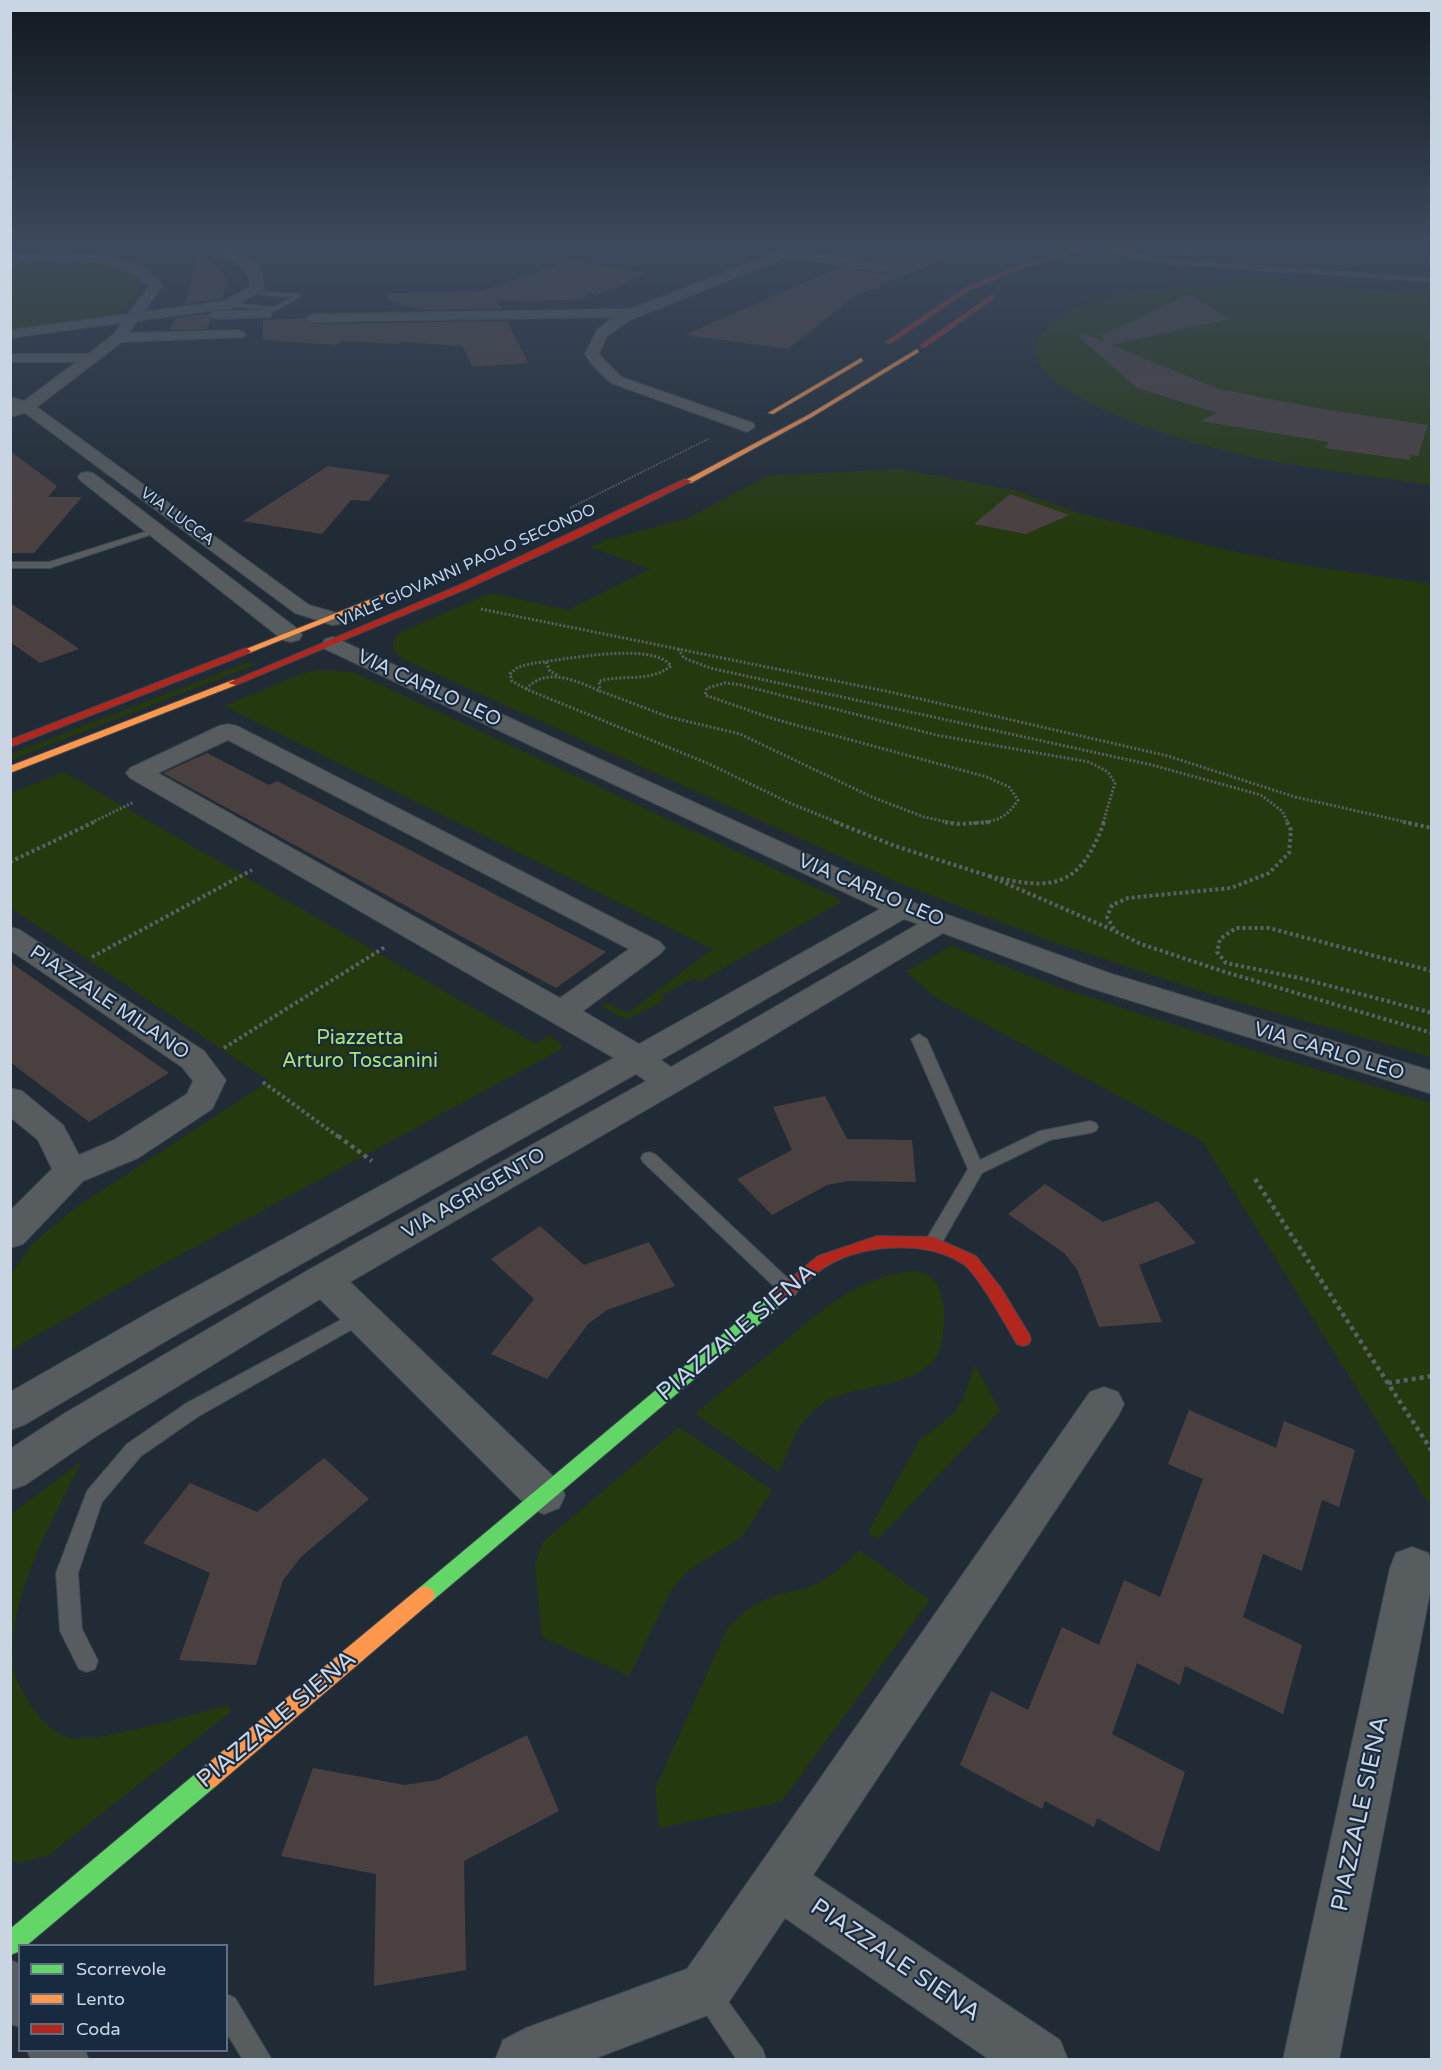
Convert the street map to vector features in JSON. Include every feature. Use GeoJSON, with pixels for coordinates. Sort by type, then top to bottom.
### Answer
{"type":"FeatureCollection","features":[{"type":"Feature","properties":{"kind":"main road","name":"VIALE GIOVANNI PAOLO SECONDO"},"geometry":{"type":"LineString","coordinates":[[726,437],[742,425],[891,341]]}},
{"type":"Feature","properties":{"kind":"main road","name":"VIALE GIOVANNI PAOLO SECONDO"},"geometry":{"type":"LineString","coordinates":[[10,770],[332,631],[439,599],[568,541],[778,435],[824,409],[931,341]]}},
{"type":"Feature","properties":{"kind":"main road"},"geometry":{"type":"LineString","coordinates":[[886,344],[888,350],[899,352],[920,349]]}},
{"type":"Feature","properties":{"kind":"main road"},"geometry":{"type":"LineString","coordinates":[[742,425],[778,435]]}},
{"type":"Feature","properties":{"kind":"main road","name":"VIALE GIOVANNI PAOLO SECONDO"},"geometry":{"type":"LineString","coordinates":[[10,744],[291,635],[332,631],[408,587]]}},
{"type":"Feature","properties":{"kind":"main road","name":"PIAZZALE SIENA"},"geometry":{"type":"LineString","coordinates":[[10,1944],[824,1260],[877,1242],[933,1243],[970,1260],[995,1293],[1023,1339]]}},
{"type":"Feature","properties":{"kind":"street"},"geometry":{"type":"LineString","coordinates":[[16,412],[68,377],[115,341]]}},
{"type":"Feature","properties":{"kind":"street"},"geometry":{"type":"LineString","coordinates":[[596,341],[592,354],[616,380],[742,425]]}},
{"type":"Feature","properties":{"kind":"street"},"geometry":{"type":"LineString","coordinates":[[10,358],[92,358]]}},
{"type":"Feature","properties":{"kind":"street"},"geometry":{"type":"LineString","coordinates":[[45,377],[68,377]]}},
{"type":"Feature","properties":{"kind":"street","name":"VIA LUCCA"},"geometry":{"type":"LineString","coordinates":[[10,391],[22,393],[16,412],[332,631]]}},
{"type":"Feature","properties":{"kind":"street","name":"VIA LUCCA"},"geometry":{"type":"LineString","coordinates":[[74,467],[291,635]]}},
{"type":"Feature","properties":{"kind":"street","name":"VIA CARLO LEO"},"geometry":{"type":"LineString","coordinates":[[332,631],[902,908],[1098,980],[1431,1083]]}},
{"type":"Feature","properties":{"kind":"street"},"geometry":{"type":"LineString","coordinates":[[561,1012],[650,948],[228,731],[139,772],[561,1012],[639,1058],[670,1082]]}},
{"type":"Feature","properties":{"kind":"street","name":"VIA AGRIGENTO"},"geometry":{"type":"LineString","coordinates":[[10,1413],[164,1323],[639,1058],[902,908]]}},
{"type":"Feature","properties":{"kind":"street","name":"VIA AGRIGENTO"},"geometry":{"type":"LineString","coordinates":[[10,1472],[80,1425],[323,1280],[670,1082],[941,922]]}},
{"type":"Feature","properties":{"kind":"street","name":"PIAZZALE MILANO"},"geometry":{"type":"LineString","coordinates":[[10,936],[193,1059],[210,1080],[200,1101],[126,1149],[71,1172],[10,1234]]}},
{"type":"Feature","properties":{"kind":"street"},"geometry":{"type":"LineString","coordinates":[[10,1099],[51,1133],[71,1172]]}},
{"type":"Feature","properties":{"kind":"street"},"geometry":{"type":"LineString","coordinates":[[323,1280],[544,1495]]}},
{"type":"Feature","properties":{"kind":"street"},"geometry":{"type":"LineString","coordinates":[[523,2060],[546,2048],[705,1990],[1104,1404]]}},
{"type":"Feature","properties":{"kind":"street","name":"PIAZZALE SIENA"},"geometry":{"type":"LineString","coordinates":[[1311,2060],[1412,1568]]}},
{"type":"Feature","properties":{"kind":"street","name":"PIAZZALE SIENA"},"geometry":{"type":"LineString","coordinates":[[779,1883],[1040,2060]]}},
{"type":"Feature","properties":{"kind":"lane"},"geometry":{"type":"LineString","coordinates":[[10,565],[50,565],[157,531]]}},
{"type":"Feature","properties":{"kind":"lane"},"geometry":{"type":"LineString","coordinates":[[919,1039],[976,1168]]}},
{"type":"Feature","properties":{"kind":"lane"},"geometry":{"type":"LineString","coordinates":[[933,1243],[976,1168],[1046,1135],[1090,1127]]}},
{"type":"Feature","properties":{"kind":"lane"},"geometry":{"type":"LineString","coordinates":[[649,1158],[789,1290]]}},
{"type":"Feature","properties":{"kind":"lane"},"geometry":{"type":"LineString","coordinates":[[87,1661],[71,1631],[67,1573],[94,1497],[134,1450],[192,1410],[361,1316]]}},
{"type":"Feature","properties":{"kind":"lane"},"geometry":{"type":"LineString","coordinates":[[705,1990],[753,2060]]}},
{"type":"Feature","properties":{"kind":"lane"},"geometry":{"type":"LineString","coordinates":[[228,2010],[259,2060]]}},
{"type":"Feature","properties":{"kind":"path"},"geometry":{"type":"LineString","coordinates":[[568,509],[742,425]]}},
{"type":"Feature","properties":{"kind":"path"},"geometry":{"type":"LineString","coordinates":[[439,599],[890,692],[1168,756],[1295,797],[1431,828]]}},
{"type":"Feature","properties":{"kind":"path"},"geometry":{"type":"LineString","coordinates":[[678,649],[684,658],[710,668],[1152,765],[1261,795],[1281,811],[1291,830],[1289,853],[1269,873],[1231,888],[1128,898],[1112,904],[1107,917],[1114,931]]}},
{"type":"Feature","properties":{"kind":"path"},"geometry":{"type":"LineString","coordinates":[[526,689],[531,682],[547,676],[562,678],[669,717],[740,734],[872,797],[924,817],[957,824],[990,822],[1010,813],[1018,800],[1009,787],[987,777],[774,719],[705,695],[707,688],[725,683],[741,685],[936,735],[1089,762],[1108,772],[1115,783],[1091,855],[1072,875],[1047,883],[1020,883],[989,876],[895,846],[803,808],[707,763],[526,689],[512,681],[510,674],[518,667],[546,662],[639,652],[667,659],[671,666],[662,675],[650,678],[611,677],[599,681],[600,691]]}},
{"type":"Feature","properties":{"kind":"path"},"geometry":{"type":"LineString","coordinates":[[546,662],[550,671],[562,678]]}},
{"type":"Feature","properties":{"kind":"path"},"geometry":{"type":"LineString","coordinates":[[10,862],[165,787]]}},
{"type":"Feature","properties":{"kind":"path"},"geometry":{"type":"LineString","coordinates":[[88,959],[281,853]]}},
{"type":"Feature","properties":{"kind":"path"},"geometry":{"type":"LineString","coordinates":[[989,876],[1141,944],[1225,972],[1431,1033]]}},
{"type":"Feature","properties":{"kind":"path"},"geometry":{"type":"LineString","coordinates":[[218,1052],[414,928]]}},
{"type":"Feature","properties":{"kind":"path"},"geometry":{"type":"LineString","coordinates":[[1431,971],[1269,928],[1236,928],[1220,939],[1217,952],[1226,963],[1304,980],[1431,1013]]}},
{"type":"Feature","properties":{"kind":"path"},"geometry":{"type":"LineString","coordinates":[[263,1082],[372,1161]]}},
{"type":"Feature","properties":{"kind":"path"},"geometry":{"type":"LineString","coordinates":[[1255,1179],[1431,1451]]}},
{"type":"Feature","properties":{"kind":"path"},"geometry":{"type":"LineString","coordinates":[[1388,1383],[1431,1376]]}},
{"type":"Feature","properties":{"kind":"green space"},"geometry":{"type":"Polygon","coordinates":[[[1039,341],[1431,341],[1431,485],[1274,461],[1196,443],[1158,431],[1112,413],[1069,391],[1044,370],[1037,357],[1039,341]]]}},
{"type":"Feature","properties":{"kind":"green space"},"geometry":{"type":"Polygon","coordinates":[[[900,469],[1014,490],[1082,514],[1227,550],[1302,565],[1431,584],[1431,1057],[1210,994],[1050,941],[901,884],[403,659],[393,650],[393,641],[401,632],[491,593],[568,610],[650,569],[590,547],[606,540],[688,518],[767,476],[900,469]]]}},
{"type":"Feature","properties":{"kind":"green space"},"geometry":{"type":"Polygon","coordinates":[[[249,662],[255,665],[11,760],[11,754],[249,662]]]}},
{"type":"Feature","properties":{"kind":"green space"},"geometry":{"type":"Polygon","coordinates":[[[317,670],[351,672],[364,677],[839,899],[840,903],[699,982],[694,978],[661,996],[665,1000],[626,1020],[602,1007],[607,1003],[628,1013],[712,949],[224,706],[301,674],[317,670]]]}},
{"type":"Feature","properties":{"kind":"green space","name":"Piazzetta Arturo Toscanini"},"geometry":{"type":"Polygon","coordinates":[[[64,772],[536,1044],[549,1035],[562,1044],[562,1049],[134,1280],[11,1350],[11,1274],[32,1244],[72,1210],[269,1081],[11,908],[11,793],[64,772]]]}},
{"type":"Feature","properties":{"kind":"green space"},"geometry":{"type":"Polygon","coordinates":[[[952,946],[1064,989],[1262,1053],[1431,1103],[1431,1507],[1202,1141],[933,996],[906,971],[952,946]]]}},
{"type":"Feature","properties":{"kind":"green space"},"geometry":{"type":"Polygon","coordinates":[[[916,1271],[931,1277],[940,1292],[944,1307],[944,1320],[938,1353],[928,1366],[913,1375],[895,1382],[838,1396],[822,1404],[801,1426],[779,1472],[695,1414],[839,1298],[876,1280],[916,1271]]]}},
{"type":"Feature","properties":{"kind":"green space"},"geometry":{"type":"Polygon","coordinates":[[[975,1365],[1000,1411],[878,1539],[868,1532],[919,1441],[954,1413],[964,1396],[975,1365]]]}},
{"type":"Feature","properties":{"kind":"green space"},"geometry":{"type":"Polygon","coordinates":[[[679,1427],[772,1490],[743,1536],[688,1571],[672,1589],[629,1676],[542,1637],[535,1564],[543,1542],[679,1427]]]}},
{"type":"Feature","properties":{"kind":"green space"},"geometry":{"type":"Polygon","coordinates":[[[82,1461],[35,1558],[18,1610],[13,1667],[30,1704],[51,1728],[67,1737],[81,1738],[122,1732],[228,1705],[232,1711],[49,1855],[21,1863],[10,1861],[11,1514],[82,1461]]]}},
{"type":"Feature","properties":{"kind":"green space"},"geometry":{"type":"Polygon","coordinates":[[[859,1550],[930,1600],[781,1802],[659,1828],[655,1789],[727,1629],[759,1602],[808,1587],[825,1579],[859,1550]]]}},
{"type":"Feature","properties":{"kind":"building"},"geometry":{"type":"Polygon","coordinates":[[[272,341],[517,341],[528,363],[473,367],[462,346],[342,341],[337,345],[272,341]]]}},
{"type":"Feature","properties":{"kind":"building"},"geometry":{"type":"Polygon","coordinates":[[[726,341],[799,341],[788,349],[726,341]]]}},
{"type":"Feature","properties":{"kind":"building"},"geometry":{"type":"Polygon","coordinates":[[[1083,341],[1132,341],[1112,345],[1219,389],[1323,409],[1428,425],[1418,456],[1411,455],[1409,460],[1325,448],[1329,442],[1200,421],[1217,413],[1137,388],[1083,341]]]}},
{"type":"Feature","properties":{"kind":"building"},"geometry":{"type":"Polygon","coordinates":[[[10,451],[57,486],[48,497],[82,497],[34,553],[10,553],[10,451]]]}},
{"type":"Feature","properties":{"kind":"building"},"geometry":{"type":"Polygon","coordinates":[[[328,466],[390,475],[369,501],[351,500],[322,534],[243,521],[328,466]]]}},
{"type":"Feature","properties":{"kind":"building"},"geometry":{"type":"Polygon","coordinates":[[[1010,494],[1069,515],[1026,534],[974,524],[1010,494]]]}},
{"type":"Feature","properties":{"kind":"building"},"geometry":{"type":"Polygon","coordinates":[[[10,603],[79,649],[40,663],[10,642],[10,603]]]}},
{"type":"Feature","properties":{"kind":"building"},"geometry":{"type":"Polygon","coordinates":[[[207,753],[269,785],[277,781],[606,952],[556,988],[163,773],[207,753]]]}},
{"type":"Feature","properties":{"kind":"building"},"geometry":{"type":"Polygon","coordinates":[[[10,962],[169,1073],[89,1122],[10,1062],[10,962]]]}},
{"type":"Feature","properties":{"kind":"building"},"geometry":{"type":"Polygon","coordinates":[[[825,1096],[847,1139],[912,1140],[916,1182],[848,1181],[827,1185],[772,1215],[737,1179],[792,1150],[773,1107],[825,1096]]]}},
{"type":"Feature","properties":{"kind":"building"},"geometry":{"type":"Polygon","coordinates":[[[1045,1184],[1103,1222],[1158,1201],[1196,1243],[1139,1265],[1162,1322],[1099,1327],[1077,1269],[1064,1253],[1008,1214],[1045,1184]]]}},
{"type":"Feature","properties":{"kind":"building"},"geometry":{"type":"Polygon","coordinates":[[[540,1226],[584,1265],[649,1242],[675,1286],[607,1310],[588,1324],[547,1379],[491,1354],[534,1299],[491,1259],[540,1226]]]}},
{"type":"Feature","properties":{"kind":"building"},"geometry":{"type":"Polygon","coordinates":[[[1189,1410],[1276,1448],[1284,1421],[1355,1450],[1339,1507],[1322,1500],[1302,1571],[1263,1554],[1243,1617],[1302,1645],[1283,1714],[1185,1666],[1180,1685],[1137,1663],[1112,1734],[1185,1772],[1159,1852],[1097,1818],[1094,1827],[1045,1801],[1042,1809],[960,1765],[991,1691],[1028,1710],[1062,1627],[1099,1645],[1124,1580],[1160,1597],[1203,1479],[1168,1464],[1189,1410]]]}},
{"type":"Feature","properties":{"kind":"building"},"geometry":{"type":"Polygon","coordinates":[[[324,1458],[369,1499],[301,1557],[283,1580],[256,1665],[179,1660],[210,1573],[143,1543],[190,1483],[257,1512],[324,1458]]]}},
{"type":"Feature","properties":{"kind":"building"},"geometry":{"type":"Polygon","coordinates":[[[527,1735],[559,1811],[464,1861],[466,1970],[374,1986],[376,1874],[281,1856],[313,1768],[405,1785],[437,1780],[527,1735]]]}},
{"type":"Feature","properties":{"kind":"traffic: fast"},"geometry":{"type":"LineString","coordinates":[[425,1595],[778,1298]]}},
{"type":"Feature","properties":{"kind":"traffic: fast"},"geometry":{"type":"LineString","coordinates":[[10,1944],[208,1778]]}},
{"type":"Feature","properties":{"kind":"traffic: slow"},"geometry":{"type":"LineString","coordinates":[[688,481],[810,416],[917,351]]}},
{"type":"Feature","properties":{"kind":"traffic: slow"},"geometry":{"type":"LineString","coordinates":[[771,413],[861,360]]}},
{"type":"Feature","properties":{"kind":"traffic: slow"},"geometry":{"type":"LineString","coordinates":[[246,651],[392,594]]}},
{"type":"Feature","properties":{"kind":"traffic: slow"},"geometry":{"type":"LineString","coordinates":[[10,770],[233,683]]}},
{"type":"Feature","properties":{"kind":"traffic: slow"},"geometry":{"type":"LineString","coordinates":[[208,1778],[425,1595]]}},
{"type":"Feature","properties":{"kind":"traffic: jam"},"geometry":{"type":"LineString","coordinates":[[923,346],[931,341]]}},
{"type":"Feature","properties":{"kind":"traffic: jam"},"geometry":{"type":"LineString","coordinates":[[233,683],[349,637],[463,587],[688,481]]}},
{"type":"Feature","properties":{"kind":"traffic: jam"},"geometry":{"type":"LineString","coordinates":[[10,744],[246,651]]}},
{"type":"Feature","properties":{"kind":"traffic: jam"},"geometry":{"type":"LineString","coordinates":[[778,1298],[824,1260],[877,1242],[933,1243],[970,1260],[995,1293],[1023,1339]]}}]}
